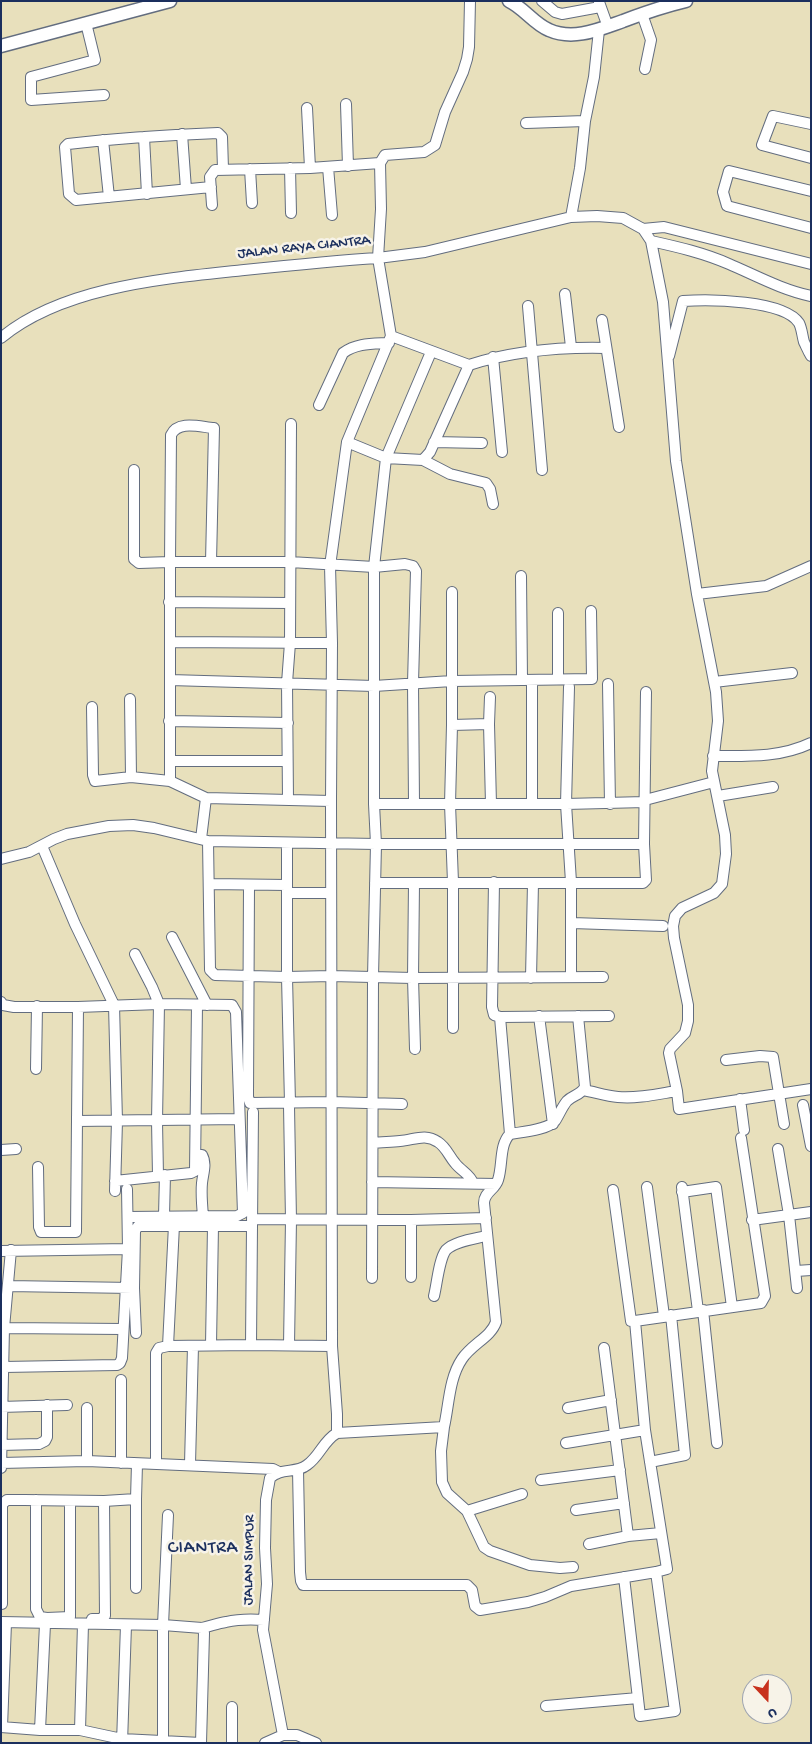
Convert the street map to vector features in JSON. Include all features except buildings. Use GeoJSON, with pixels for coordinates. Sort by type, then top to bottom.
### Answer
{"type":"FeatureCollection","features":[{"type":"Feature","properties":{"kind":"street"},"geometry":{"type":"LineString","coordinates":[[1,46],[170,1]]}},
{"type":"Feature","properties":{"kind":"street"},"geometry":{"type":"LineString","coordinates":[[212,205],[210,177],[212,172],[223,169],[310,168],[380,163],[385,155],[424,152],[435,145],[445,112],[463,72],[467,58],[470,1]]}},
{"type":"Feature","properties":{"kind":"street"},"geometry":{"type":"LineString","coordinates":[[509,1],[523,9],[546,30],[556,33],[579,34],[604,28],[686,1]]}},
{"type":"Feature","properties":{"kind":"street"},"geometry":{"type":"LineString","coordinates":[[542,1],[555,12],[562,14],[600,4],[604,28],[585,121],[580,168],[571,217]]}},
{"type":"Feature","properties":{"kind":"street"},"geometry":{"type":"LineString","coordinates":[[642,14],[651,40],[645,69]]}},
{"type":"Feature","properties":{"kind":"street"},"geometry":{"type":"LineString","coordinates":[[86,24],[96,60],[31,78],[30,100],[104,96]]}},
{"type":"Feature","properties":{"kind":"street"},"geometry":{"type":"LineString","coordinates":[[346,104],[348,166]]}},
{"type":"Feature","properties":{"kind":"street"},"geometry":{"type":"LineString","coordinates":[[307,108],[310,168]]}},
{"type":"Feature","properties":{"kind":"street"},"geometry":{"type":"LineString","coordinates":[[811,124],[772,116],[762,145],[811,158]]}},
{"type":"Feature","properties":{"kind":"street"},"geometry":{"type":"LineString","coordinates":[[526,124],[585,121]]}},
{"type":"Feature","properties":{"kind":"street"},"geometry":{"type":"LineString","coordinates":[[211,187],[76,200],[69,194],[66,146],[103,140],[218,133],[221,135],[223,169]]}},
{"type":"Feature","properties":{"kind":"street"},"geometry":{"type":"LineString","coordinates":[[182,134],[186,189]]}},
{"type":"Feature","properties":{"kind":"street"},"geometry":{"type":"LineString","coordinates":[[144,137],[147,194]]}},
{"type":"Feature","properties":{"kind":"street"},"geometry":{"type":"LineString","coordinates":[[103,140],[108,197]]}},
{"type":"Feature","properties":{"kind":"street","name":"JALAN RAYA CIANTRA"},"geometry":{"type":"LineString","coordinates":[[1,338],[26,320],[65,302],[121,287],[188,276],[284,265],[378,258],[381,209],[380,163]]}},
{"type":"Feature","properties":{"kind":"street"},"geometry":{"type":"LineString","coordinates":[[328,167],[332,215]]}},
{"type":"Feature","properties":{"kind":"street"},"geometry":{"type":"LineString","coordinates":[[290,168],[291,213]]}},
{"type":"Feature","properties":{"kind":"street"},"geometry":{"type":"LineString","coordinates":[[250,169],[252,203]]}},
{"type":"Feature","properties":{"kind":"street"},"geometry":{"type":"LineString","coordinates":[[811,191],[729,171],[724,192],[727,206],[811,228]]}},
{"type":"Feature","properties":{"kind":"street"},"geometry":{"type":"LineString","coordinates":[[337,1433],[332,1346],[332,643],[330,566],[348,442],[390,339],[378,258],[426,252],[571,217],[623,218],[643,229],[651,241],[663,302],[676,461],[697,594],[714,682],[718,721],[712,771],[725,835],[726,854],[722,884],[714,893],[682,908],[675,916],[673,926],[688,1006],[686,1029],[669,1053],[679,1109],[811,1089]]}},
{"type":"Feature","properties":{"kind":"street"},"geometry":{"type":"LineString","coordinates":[[643,229],[664,227],[811,264]]}},
{"type":"Feature","properties":{"kind":"street"},"geometry":{"type":"LineString","coordinates":[[651,241],[692,250],[793,291],[811,296]]}},
{"type":"Feature","properties":{"kind":"street"},"geometry":{"type":"LineString","coordinates":[[565,294],[571,347]]}},
{"type":"Feature","properties":{"kind":"street"},"geometry":{"type":"LineString","coordinates":[[667,360],[671,351],[683,301],[698,300],[758,304],[786,314],[798,322],[804,342],[811,356]]}},
{"type":"Feature","properties":{"kind":"street"},"geometry":{"type":"LineString","coordinates":[[528,306],[542,470]]}},
{"type":"Feature","properties":{"kind":"street"},"geometry":{"type":"LineString","coordinates":[[602,320],[618,427]]}},
{"type":"Feature","properties":{"kind":"street"},"geometry":{"type":"LineString","coordinates":[[319,405],[339,358],[349,349],[362,344],[390,339],[469,364],[493,357],[532,351],[571,347],[606,348]]}},
{"type":"Feature","properties":{"kind":"street"},"geometry":{"type":"LineString","coordinates":[[372,1278],[373,977],[376,844],[374,804],[374,567],[386,458],[431,352]]}},
{"type":"Feature","properties":{"kind":"street"},"geometry":{"type":"LineString","coordinates":[[493,357],[502,452]]}},
{"type":"Feature","properties":{"kind":"street"},"geometry":{"type":"LineString","coordinates":[[423,460],[430,454],[469,364]]}},
{"type":"Feature","properties":{"kind":"street"},"geometry":{"type":"LineString","coordinates":[[288,800],[286,683],[290,643],[291,424]]}},
{"type":"Feature","properties":{"kind":"street"},"geometry":{"type":"LineString","coordinates":[[170,780],[169,602],[171,434],[176,428],[182,426],[214,428],[211,562]]}},
{"type":"Feature","properties":{"kind":"street"},"geometry":{"type":"LineString","coordinates":[[348,442],[386,458],[423,460],[450,474],[486,483],[490,489],[492,504]]}},
{"type":"Feature","properties":{"kind":"street"},"geometry":{"type":"LineString","coordinates":[[434,442],[482,444]]}},
{"type":"Feature","properties":{"kind":"street"},"geometry":{"type":"LineString","coordinates":[[134,470],[134,559],[139,563],[290,562],[330,566],[374,567],[410,564],[415,568],[413,683],[414,804]]}},
{"type":"Feature","properties":{"kind":"street"},"geometry":{"type":"LineString","coordinates":[[697,594],[766,586],[811,566]]}},
{"type":"Feature","properties":{"kind":"street"},"geometry":{"type":"LineString","coordinates":[[521,576],[532,803]]}},
{"type":"Feature","properties":{"kind":"street"},"geometry":{"type":"LineString","coordinates":[[452,592],[450,804],[453,882],[452,1028]]}},
{"type":"Feature","properties":{"kind":"street"},"geometry":{"type":"LineString","coordinates":[[169,602],[290,603]]}},
{"type":"Feature","properties":{"kind":"street"},"geometry":{"type":"LineString","coordinates":[[170,680],[374,686],[452,681],[527,682],[558,679],[592,679],[591,611]]}},
{"type":"Feature","properties":{"kind":"street"},"geometry":{"type":"LineString","coordinates":[[558,614],[558,679]]}},
{"type":"Feature","properties":{"kind":"street"},"geometry":{"type":"LineString","coordinates":[[170,642],[332,643]]}},
{"type":"Feature","properties":{"kind":"street"},"geometry":{"type":"LineString","coordinates":[[714,682],[792,673]]}},
{"type":"Feature","properties":{"kind":"street"},"geometry":{"type":"LineString","coordinates":[[608,684],[610,804]]}},
{"type":"Feature","properties":{"kind":"street"},"geometry":{"type":"LineString","coordinates":[[569,687],[566,804],[571,882],[571,977]]}},
{"type":"Feature","properties":{"kind":"street"},"geometry":{"type":"LineString","coordinates":[[375,884],[453,882],[644,883],[646,880],[644,844],[646,692]]}},
{"type":"Feature","properties":{"kind":"street"},"geometry":{"type":"LineString","coordinates":[[490,697],[491,804]]}},
{"type":"Feature","properties":{"kind":"street"},"geometry":{"type":"LineString","coordinates":[[130,699],[131,778]]}},
{"type":"Feature","properties":{"kind":"street"},"geometry":{"type":"LineString","coordinates":[[92,707],[94,780],[98,782],[131,778],[170,780],[206,798],[331,801]]}},
{"type":"Feature","properties":{"kind":"street"},"geometry":{"type":"LineString","coordinates":[[169,721],[288,723]]}},
{"type":"Feature","properties":{"kind":"street"},"geometry":{"type":"LineString","coordinates":[[452,725],[489,724]]}},
{"type":"Feature","properties":{"kind":"street"},"geometry":{"type":"LineString","coordinates":[[713,756],[763,756],[810,746]]}},
{"type":"Feature","properties":{"kind":"street"},"geometry":{"type":"LineString","coordinates":[[170,761],[287,761]]}},
{"type":"Feature","properties":{"kind":"street"},"geometry":{"type":"LineString","coordinates":[[374,804],[610,804],[645,801],[714,782]]}},
{"type":"Feature","properties":{"kind":"street"},"geometry":{"type":"LineString","coordinates":[[718,796],[773,787]]}},
{"type":"Feature","properties":{"kind":"street"},"geometry":{"type":"LineString","coordinates":[[206,798],[205,840],[210,884],[210,970],[215,975],[249,977],[603,978]]}},
{"type":"Feature","properties":{"kind":"street"},"geometry":{"type":"LineString","coordinates":[[1,859],[29,852],[67,834],[122,825],[143,826],[205,840],[332,844],[644,844]]}},
{"type":"Feature","properties":{"kind":"street"},"geometry":{"type":"LineString","coordinates":[[288,843],[287,977],[291,1220],[290,1345]]}},
{"type":"Feature","properties":{"kind":"street"},"geometry":{"type":"LineString","coordinates":[[42,846],[75,924],[114,1005],[117,1121],[115,1186],[161,1175],[194,1172],[196,1168],[196,1119],[202,1005],[172,937]]}},
{"type":"Feature","properties":{"kind":"street"},"geometry":{"type":"LineString","coordinates":[[494,882],[492,978],[492,1012],[494,1015],[500,1017],[609,1016]]}},
{"type":"Feature","properties":{"kind":"street"},"geometry":{"type":"LineString","coordinates":[[414,883],[413,978],[415,1049]]}},
{"type":"Feature","properties":{"kind":"street"},"geometry":{"type":"LineString","coordinates":[[531,978],[533,883]]}},
{"type":"Feature","properties":{"kind":"street"},"geometry":{"type":"LineString","coordinates":[[210,884],[331,893]]}},
{"type":"Feature","properties":{"kind":"street"},"geometry":{"type":"LineString","coordinates":[[249,886],[249,1101],[252,1104],[332,1102],[402,1104]]}},
{"type":"Feature","properties":{"kind":"street"},"geometry":{"type":"LineString","coordinates":[[572,922],[663,926]]}},
{"type":"Feature","properties":{"kind":"street"},"geometry":{"type":"LineString","coordinates":[[135,954],[159,1004],[156,1121],[164,1216]]}},
{"type":"Feature","properties":{"kind":"street"},"geometry":{"type":"LineString","coordinates":[[1,1003],[14,1007],[159,1004],[231,1005],[236,1009],[243,1211],[237,1216],[209,1221],[174,1225],[140,1225],[135,1229],[123,1329],[122,1358],[117,1365],[3,1369]]}},
{"type":"Feature","properties":{"kind":"street"},"geometry":{"type":"LineString","coordinates":[[36,1069],[37,1006]]}},
{"type":"Feature","properties":{"kind":"street"},"geometry":{"type":"LineString","coordinates":[[38,1167],[38,1227],[41,1232],[45,1233],[76,1232],[78,1007]]}},
{"type":"Feature","properties":{"kind":"street"},"geometry":{"type":"LineString","coordinates":[[539,1016],[552,1124]]}},
{"type":"Feature","properties":{"kind":"street"},"geometry":{"type":"LineString","coordinates":[[572,1567],[560,1568],[530,1565],[487,1550],[482,1545],[467,1511],[447,1493],[442,1482],[441,1445],[453,1380],[459,1364],[468,1350],[492,1332],[496,1322],[486,1236],[484,1197],[496,1184],[502,1162],[504,1140],[510,1134],[552,1124],[569,1099],[584,1090],[578,1016]]}},
{"type":"Feature","properties":{"kind":"street"},"geometry":{"type":"LineString","coordinates":[[500,1017],[510,1134]]}},
{"type":"Feature","properties":{"kind":"street"},"geometry":{"type":"LineString","coordinates":[[726,1060],[760,1056],[773,1057],[784,1124]]}},
{"type":"Feature","properties":{"kind":"street"},"geometry":{"type":"LineString","coordinates":[[584,1090],[620,1098],[677,1091]]}},
{"type":"Feature","properties":{"kind":"street"},"geometry":{"type":"LineString","coordinates":[[613,1190],[631,1321],[761,1303],[764,1296],[752,1220],[740,1099]]}},
{"type":"Feature","properties":{"kind":"street"},"geometry":{"type":"LineString","coordinates":[[803,1105],[811,1146]]}},
{"type":"Feature","properties":{"kind":"street"},"geometry":{"type":"LineString","coordinates":[[251,1345],[253,1112]]}},
{"type":"Feature","properties":{"kind":"street"},"geometry":{"type":"LineString","coordinates":[[77,1120],[239,1119]]}},
{"type":"Feature","properties":{"kind":"street"},"geometry":{"type":"LineString","coordinates":[[373,1143],[428,1137],[445,1148],[456,1164],[474,1183]]}},
{"type":"Feature","properties":{"kind":"street"},"geometry":{"type":"LineString","coordinates":[[1,1150],[16,1149]]}},
{"type":"Feature","properties":{"kind":"street"},"geometry":{"type":"LineString","coordinates":[[778,1149],[790,1215],[797,1288]]}},
{"type":"Feature","properties":{"kind":"street"},"geometry":{"type":"LineString","coordinates":[[196,1155],[203,1156],[202,1184],[209,1221],[211,1345]]}},
{"type":"Feature","properties":{"kind":"street"},"geometry":{"type":"LineString","coordinates":[[372,1182],[496,1184]]}},
{"type":"Feature","properties":{"kind":"street"},"geometry":{"type":"LineString","coordinates":[[647,1187],[667,1316],[685,1455],[650,1462]]}},
{"type":"Feature","properties":{"kind":"street"},"geometry":{"type":"LineString","coordinates":[[717,1443],[701,1311],[682,1189],[716,1187],[732,1307]]}},
{"type":"Feature","properties":{"kind":"street"},"geometry":{"type":"LineString","coordinates":[[127,1189],[129,1288],[136,1333]]}},
{"type":"Feature","properties":{"kind":"street"},"geometry":{"type":"LineString","coordinates":[[752,1220],[811,1212]]}},
{"type":"Feature","properties":{"kind":"street"},"geometry":{"type":"LineString","coordinates":[[128,1217],[164,1216],[209,1221],[252,1222],[486,1218]]}},
{"type":"Feature","properties":{"kind":"street"},"geometry":{"type":"LineString","coordinates":[[411,1220],[411,1277]]}},
{"type":"Feature","properties":{"kind":"street"},"geometry":{"type":"LineString","coordinates":[[168,1346],[174,1225]]}},
{"type":"Feature","properties":{"kind":"street"},"geometry":{"type":"LineString","coordinates":[[434,1296],[441,1262],[446,1251],[458,1243],[486,1236]]}},
{"type":"Feature","properties":{"kind":"street"},"geometry":{"type":"LineString","coordinates":[[1,1468],[6,1250],[128,1249]]}},
{"type":"Feature","properties":{"kind":"street"},"geometry":{"type":"LineString","coordinates":[[796,1271],[811,1270]]}},
{"type":"Feature","properties":{"kind":"street"},"geometry":{"type":"LineString","coordinates":[[5,1290],[129,1288]]}},
{"type":"Feature","properties":{"kind":"street"},"geometry":{"type":"LineString","coordinates":[[298,1470],[300,1572],[303,1585],[467,1585],[472,1590],[475,1606],[480,1610],[528,1602],[571,1586],[667,1569],[645,1430],[635,1320]]}},
{"type":"Feature","properties":{"kind":"street"},"geometry":{"type":"LineString","coordinates":[[3,1330],[123,1329]]}},
{"type":"Feature","properties":{"kind":"street"},"geometry":{"type":"LineString","coordinates":[[156,1464],[156,1353],[159,1348],[211,1345],[332,1346]]}},
{"type":"Feature","properties":{"kind":"street"},"geometry":{"type":"LineString","coordinates":[[190,1464],[193,1346]]}},
{"type":"Feature","properties":{"kind":"street"},"geometry":{"type":"LineString","coordinates":[[604,1348],[628,1536]]}},
{"type":"Feature","properties":{"kind":"street"},"geometry":{"type":"LineString","coordinates":[[121,1380],[121,1463]]}},
{"type":"Feature","properties":{"kind":"street"},"geometry":{"type":"LineString","coordinates":[[568,1408],[610,1400]]}},
{"type":"Feature","properties":{"kind":"street"},"geometry":{"type":"LineString","coordinates":[[2,1407],[67,1405]]}},
{"type":"Feature","properties":{"kind":"street"},"geometry":{"type":"LineString","coordinates":[[2,1445],[39,1444],[44,1441],[47,1436],[46,1406]]}},
{"type":"Feature","properties":{"kind":"street"},"geometry":{"type":"LineString","coordinates":[[87,1461],[88,1408]]}},
{"type":"Feature","properties":{"kind":"street"},"geometry":{"type":"LineString","coordinates":[[1,1463],[87,1461],[137,1464],[190,1464],[274,1469],[279,1472],[298,1470],[312,1462],[326,1442],[337,1433],[444,1426]]}},
{"type":"Feature","properties":{"kind":"street"},"geometry":{"type":"LineString","coordinates":[[566,1443],[645,1430]]}},
{"type":"Feature","properties":{"kind":"street"},"geometry":{"type":"LineString","coordinates":[[136,1588],[137,1464]]}},
{"type":"Feature","properties":{"kind":"street"},"geometry":{"type":"LineString","coordinates":[[540,1480],[620,1470]]}},
{"type":"Feature","properties":{"kind":"street","name":"JALAN SIMPUR"},"geometry":{"type":"LineString","coordinates":[[279,1472],[270,1478],[266,1500],[265,1548],[267,1584],[264,1637],[283,1736]]}},
{"type":"Feature","properties":{"kind":"street"},"geometry":{"type":"LineString","coordinates":[[467,1511],[522,1494]]}},
{"type":"Feature","properties":{"kind":"street"},"geometry":{"type":"LineString","coordinates":[[2,1604],[1,1505],[7,1500],[104,1501],[136,1499]]}},
{"type":"Feature","properties":{"kind":"street"},"geometry":{"type":"LineString","coordinates":[[36,1500],[37,1612],[42,1618],[100,1619],[105,1616],[104,1501]]}},
{"type":"Feature","properties":{"kind":"street"},"geometry":{"type":"LineString","coordinates":[[70,1500],[70,1618]]}},
{"type":"Feature","properties":{"kind":"street"},"geometry":{"type":"LineString","coordinates":[[576,1510],[624,1503]]}},
{"type":"Feature","properties":{"kind":"street"},"geometry":{"type":"LineString","coordinates":[[163,1740],[163,1625],[168,1515]]}},
{"type":"Feature","properties":{"kind":"street"},"geometry":{"type":"LineString","coordinates":[[589,1544],[628,1536],[661,1533]]}},
{"type":"Feature","properties":{"kind":"street"},"geometry":{"type":"LineString","coordinates":[[624,1577],[640,1716],[675,1711],[656,1572]]}},
{"type":"Feature","properties":{"kind":"street"},"geometry":{"type":"LineString","coordinates":[[202,1628],[204,1633],[201,1743],[163,1740],[122,1741],[80,1730],[40,1730],[2,1727],[4,1622],[163,1625],[202,1628],[243,1619],[264,1620]]}},
{"type":"Feature","properties":{"kind":"street"},"geometry":{"type":"LineString","coordinates":[[40,1730],[45,1624]]}},
{"type":"Feature","properties":{"kind":"street"},"geometry":{"type":"LineString","coordinates":[[80,1730],[83,1624]]}},
{"type":"Feature","properties":{"kind":"street"},"geometry":{"type":"LineString","coordinates":[[122,1741],[126,1625]]}},
{"type":"Feature","properties":{"kind":"street"},"geometry":{"type":"LineString","coordinates":[[546,1706],[638,1698]]}},
{"type":"Feature","properties":{"kind":"street"},"geometry":{"type":"LineString","coordinates":[[232,1707],[232,1743]]}},
{"type":"Feature","properties":{"kind":"street"},"geometry":{"type":"LineString","coordinates":[[266,1743],[283,1736],[297,1735],[316,1743]]}},
{"type":"Feature","properties":{"kind":"district","name":"CIANTRA"},"geometry":{"type":"Point","coordinates":[203,1549]}}]}
